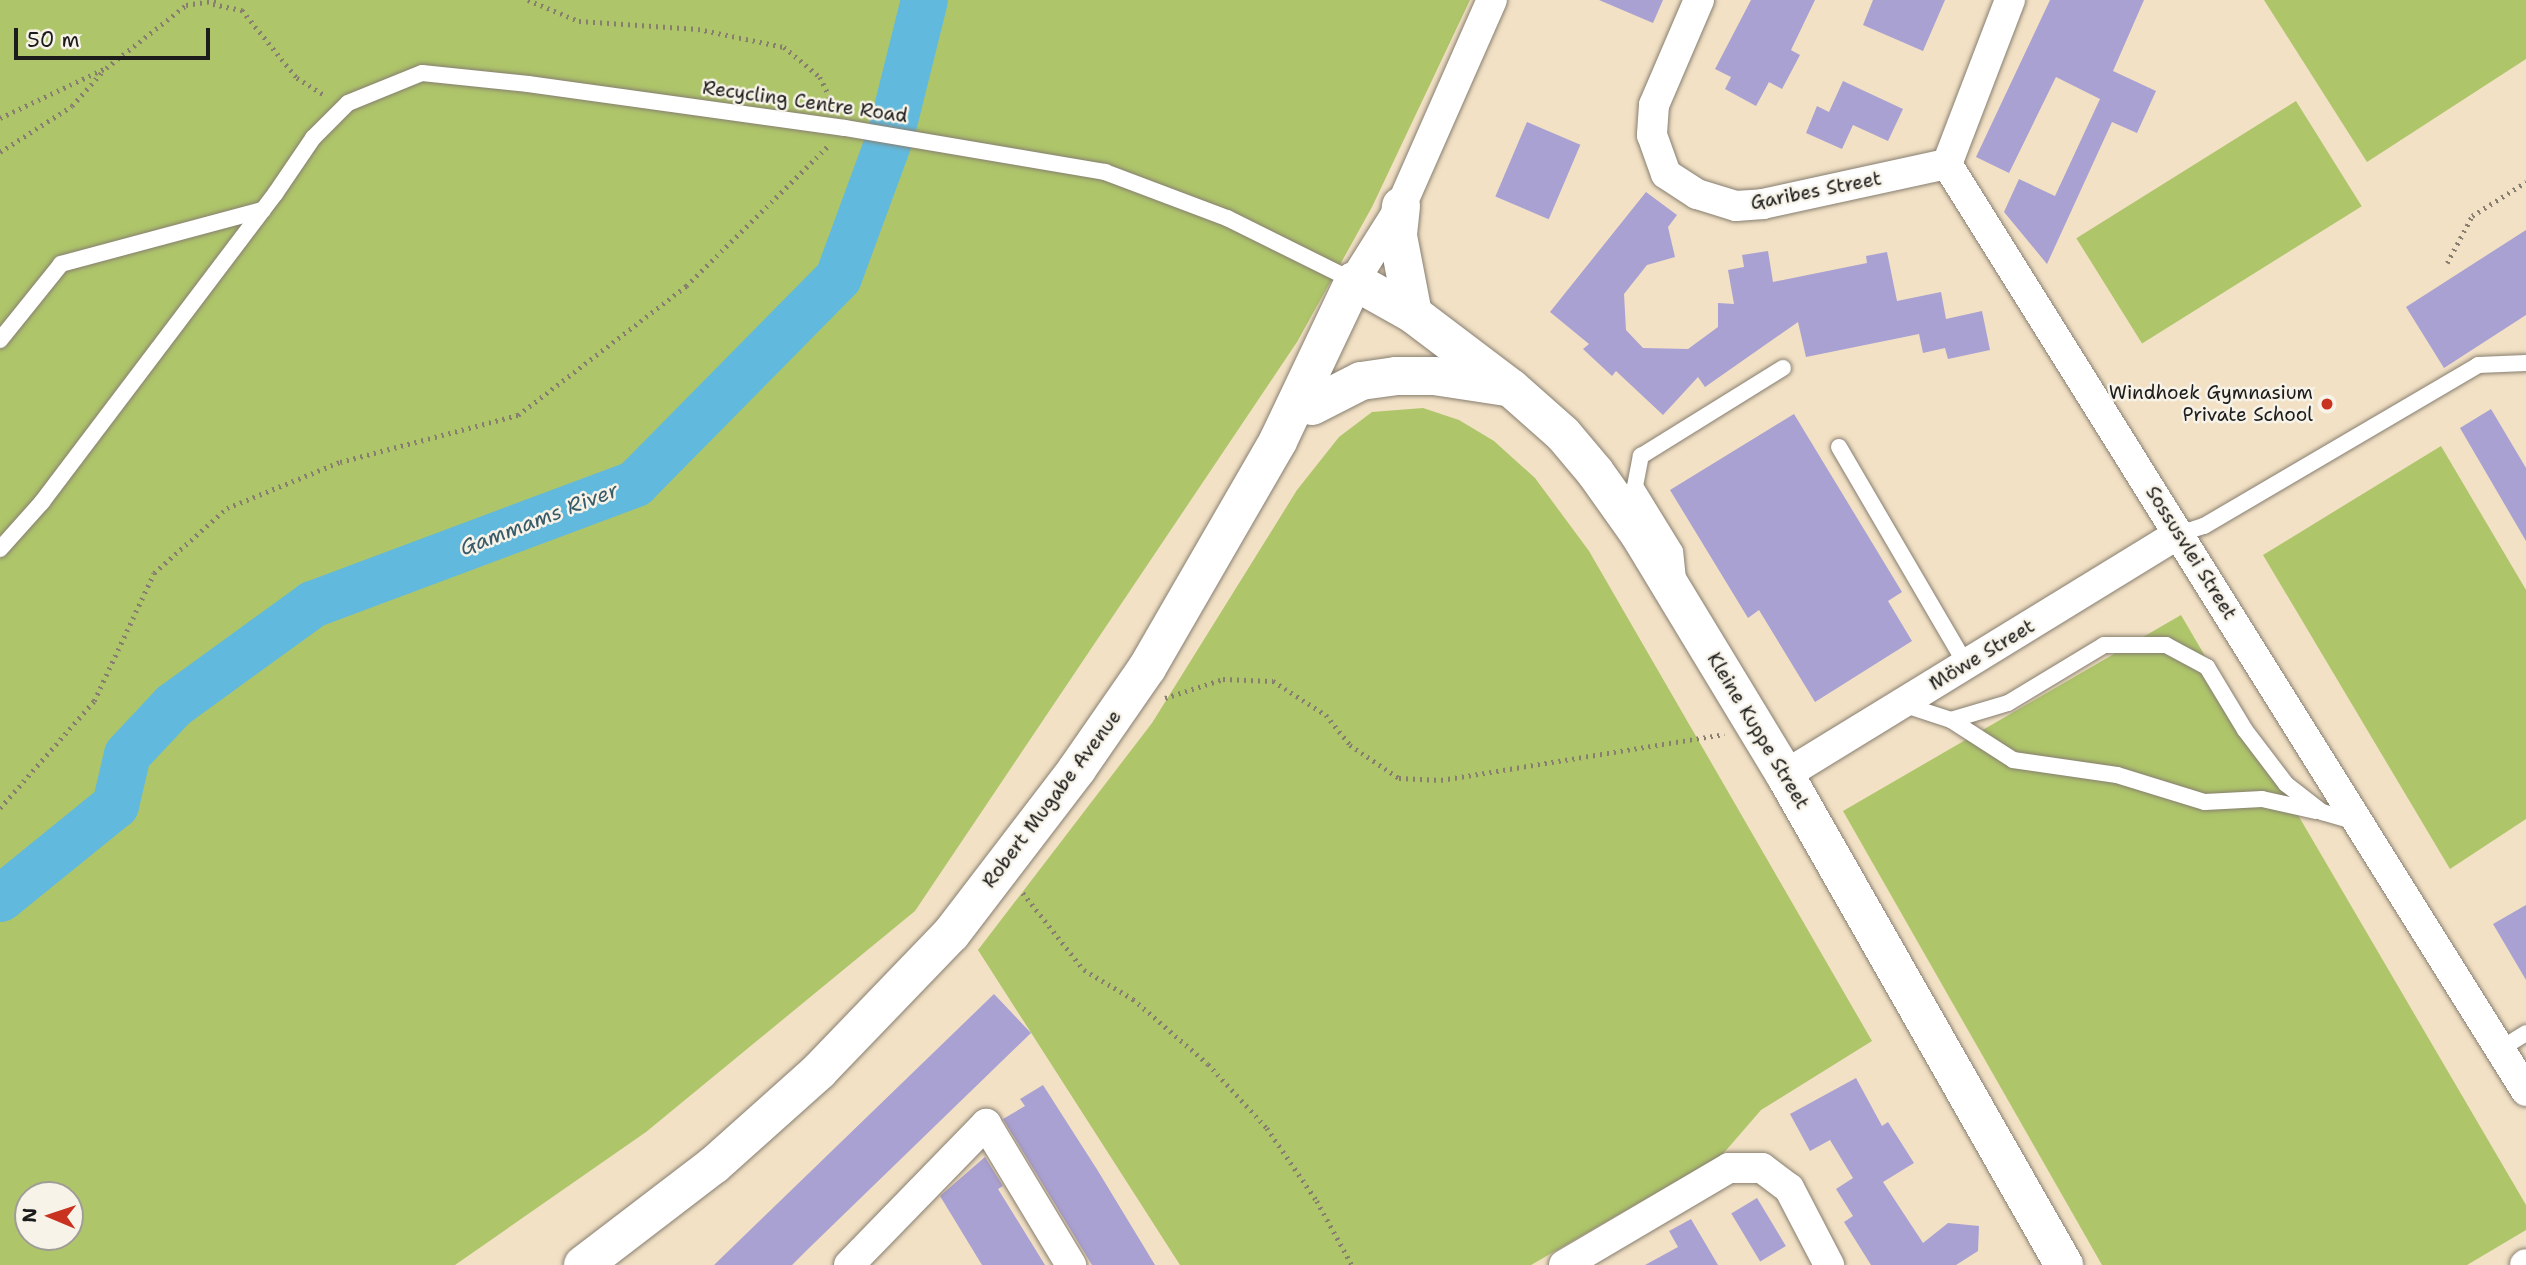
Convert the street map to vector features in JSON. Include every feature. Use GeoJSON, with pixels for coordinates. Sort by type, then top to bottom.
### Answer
{"type":"FeatureCollection","features":[{"type":"Feature","properties":{"kind":"street","name":"Robert Mugabe Avenue"},"geometry":{"type":"LineString","coordinates":[[608,1265],[736,1164],[830,1082],[971,933],[1012,881],[1137,706],[1243,537],[1312,406],[1492,0]]}},
{"type":"Feature","properties":{"kind":"street","name":"Garibes Street"},"geometry":{"type":"LineString","coordinates":[[1699,0],[1654,106],[1652,135],[1666,174],[1697,194],[1736,206],[1763,204],[1947,164]]}},
{"type":"Feature","properties":{"kind":"street"},"geometry":{"type":"LineString","coordinates":[[1947,164],[2010,0]]}},
{"type":"Feature","properties":{"kind":"street","name":"Sossusvlei Street"},"geometry":{"type":"LineString","coordinates":[[1947,164],[2360,823],[2514,1040],[2526,1091]]}},
{"type":"Feature","properties":{"kind":"street"},"geometry":{"type":"LineString","coordinates":[[1395,218],[1413,314]]}},
{"type":"Feature","properties":{"kind":"street","name":"Robert Mugabe Avenue"},"geometry":{"type":"LineString","coordinates":[[583,1265],[714,1165],[819,1071],[951,934],[1147,668],[1364,287]]}},
{"type":"Feature","properties":{"kind":"street","name":"Kleine Kuppe Street"},"geometry":{"type":"LineString","coordinates":[[1364,287],[1413,314],[1511,388],[1563,434],[1595,472],[1674,591],[1785,775],[2064,1265]]}},
{"type":"Feature","properties":{"kind":"street"},"geometry":{"type":"LineString","coordinates":[[1312,406],[1361,381],[1396,376],[1434,376],[1511,388]]}},
{"type":"Feature","properties":{"kind":"street","name":"Möwe Street"},"geometry":{"type":"LineString","coordinates":[[1785,775],[2179,534]]}},
{"type":"Feature","properties":{"kind":"street"},"geometry":{"type":"LineString","coordinates":[[849,1265],[986,1124],[1071,1265]]}},
{"type":"Feature","properties":{"kind":"street"},"geometry":{"type":"LineString","coordinates":[[1564,1265],[1729,1168],[1762,1168],[1789,1188],[1829,1265]]}},
{"type":"Feature","properties":{"kind":"lane","name":"Recycling Centre Road"},"geometry":{"type":"LineString","coordinates":[[0,549],[42,502],[275,194],[313,138],[348,103],[422,73],[528,83],[845,128],[1105,172],[1227,218],[1364,287]]}},
{"type":"Feature","properties":{"kind":"lane"},"geometry":{"type":"LineString","coordinates":[[0,340],[61,264],[263,210]]}},
{"type":"Feature","properties":{"kind":"lane"},"geometry":{"type":"LineString","coordinates":[[2179,534],[2204,526],[2478,365],[2526,363]]}},
{"type":"Feature","properties":{"kind":"lane"},"geometry":{"type":"LineString","coordinates":[[1674,591],[1679,573],[1675,551],[1635,486],[1641,456],[1783,368]]}},
{"type":"Feature","properties":{"kind":"lane"},"geometry":{"type":"LineString","coordinates":[[1839,447],[1966,664]]}},
{"type":"Feature","properties":{"kind":"lane"},"geometry":{"type":"LineString","coordinates":[[1951,720],[2008,703],[2104,645],[2166,645],[2207,667],[2245,730],[2286,785],[2322,812]]}},
{"type":"Feature","properties":{"kind":"lane"},"geometry":{"type":"LineString","coordinates":[[1902,704],[1951,720],[2012,760],[2117,775],[2205,802],[2262,799],[2360,823]]}},
{"type":"Feature","properties":{"kind":"path"},"geometry":{"type":"LineString","coordinates":[[213,4],[218,0]]}},
{"type":"Feature","properties":{"kind":"path"},"geometry":{"type":"LineString","coordinates":[[0,808],[94,701],[155,573],[227,508],[340,462],[518,415],[686,286],[845,128],[820,77],[784,47],[698,29],[579,21],[528,0]]}},
{"type":"Feature","properties":{"kind":"path"},"geometry":{"type":"LineString","coordinates":[[0,152],[72,106],[106,68],[186,5],[213,4],[242,10],[297,78],[320,95],[348,103]]}},
{"type":"Feature","properties":{"kind":"path"},"geometry":{"type":"LineString","coordinates":[[0,118],[106,68]]}},
{"type":"Feature","properties":{"kind":"path"},"geometry":{"type":"LineString","coordinates":[[2447,263],[2472,216],[2526,182]]}},
{"type":"Feature","properties":{"kind":"path"},"geometry":{"type":"LineString","coordinates":[[1137,706],[1223,679],[1273,681],[1326,715],[1350,745],[1399,778],[1441,780],[1756,727]]}},
{"type":"Feature","properties":{"kind":"path"},"geometry":{"type":"LineString","coordinates":[[1012,881],[1084,970],[1133,999],[1161,1023],[1208,1064],[1267,1128],[1317,1201],[1352,1265]]}},
{"type":"Feature","properties":{"kind":"green space"},"geometry":{"type":"Polygon","coordinates":[[[0,0],[1470,0],[1372,207],[1297,342],[915,911],[646,1132],[455,1265],[0,1265],[0,0]]]}},
{"type":"Feature","properties":{"kind":"green space"},"geometry":{"type":"Polygon","coordinates":[[[2264,0],[2526,0],[2526,59],[2367,162],[2264,0]]]}},
{"type":"Feature","properties":{"kind":"green space"},"geometry":{"type":"Polygon","coordinates":[[[2296,101],[2362,206],[2142,343],[2076,238],[2296,101]]]}},
{"type":"Feature","properties":{"kind":"green space"},"geometry":{"type":"Polygon","coordinates":[[[1423,408],[1459,420],[1494,441],[1535,478],[1589,551],[1872,1041],[1761,1110],[1722,1155],[1531,1265],[1180,1265],[978,950],[1152,723],[1297,490],[1339,437],[1372,412],[1423,408]]]}},
{"type":"Feature","properties":{"kind":"green space"},"geometry":{"type":"Polygon","coordinates":[[[2441,446],[2526,590],[2526,819],[2450,869],[2263,555],[2441,446]]]}},
{"type":"Feature","properties":{"kind":"green space"},"geometry":{"type":"Polygon","coordinates":[[[2181,615],[2526,1205],[2526,1230],[2467,1265],[2102,1265],[1843,811],[2181,615]]]}},
{"type":"Feature","properties":{"kind":"building"},"geometry":{"type":"Polygon","coordinates":[[[1599,0],[1663,0],[1653,23],[1599,0]]]}},
{"type":"Feature","properties":{"kind":"building"},"geometry":{"type":"Polygon","coordinates":[[[1751,0],[1815,0],[1791,50],[1800,55],[1782,89],[1769,82],[1756,106],[1725,89],[1731,77],[1715,69],[1751,0]]]}},
{"type":"Feature","properties":{"kind":"building"},"geometry":{"type":"Polygon","coordinates":[[[1873,0],[1945,0],[1923,51],[1863,25],[1873,0]]]}},
{"type":"Feature","properties":{"kind":"building"},"geometry":{"type":"Polygon","coordinates":[[[2050,0],[2144,0],[2113,71],[2156,91],[2137,133],[2112,122],[2047,264],[2004,212],[2019,179],[2055,196],[2100,99],[2056,77],[2009,173],[1976,157],[2050,0]]]}},
{"type":"Feature","properties":{"kind":"building"},"geometry":{"type":"Polygon","coordinates":[[[1843,81],[1903,109],[1888,141],[1853,125],[1842,149],[1806,133],[1817,106],[1829,112],[1843,81]]]}},
{"type":"Feature","properties":{"kind":"building"},"geometry":{"type":"Polygon","coordinates":[[[1527,122],[1580,145],[1549,219],[1495,197],[1527,122]]]}},
{"type":"Feature","properties":{"kind":"building"},"geometry":{"type":"Polygon","coordinates":[[[1646,192],[1677,215],[1668,227],[1675,257],[1647,265],[1624,294],[1626,330],[1643,348],[1688,349],[1718,327],[1718,303],[1734,304],[1728,270],[1744,267],[1742,255],[1768,251],[1773,282],[1867,263],[1866,256],[1887,252],[1897,301],[1941,292],[1946,319],[1982,311],[1990,350],[1948,359],[1945,348],[1923,353],[1919,334],[1806,357],[1798,322],[1705,387],[1698,377],[1663,415],[1616,371],[1612,376],[1583,349],[1589,344],[1550,312],[1646,192]]]}},
{"type":"Feature","properties":{"kind":"building"},"geometry":{"type":"Polygon","coordinates":[[[2526,230],[2526,315],[2444,368],[2406,307],[2526,230]]]}},
{"type":"Feature","properties":{"kind":"building"},"geometry":{"type":"Polygon","coordinates":[[[2491,409],[2526,468],[2526,541],[2460,428],[2491,409]]]}},
{"type":"Feature","properties":{"kind":"building"},"geometry":{"type":"Polygon","coordinates":[[[1794,414],[1902,592],[1888,601],[1912,641],[1815,702],[1759,610],[1748,618],[1670,490],[1794,414]]]}},
{"type":"Feature","properties":{"kind":"building"},"geometry":{"type":"Polygon","coordinates":[[[2526,905],[2526,980],[2493,924],[2526,905]]]}},
{"type":"Feature","properties":{"kind":"building"},"geometry":{"type":"Polygon","coordinates":[[[994,994],[1031,1033],[792,1265],[714,1265],[994,994]]]}},
{"type":"Feature","properties":{"kind":"building"},"geometry":{"type":"Polygon","coordinates":[[[1856,1078],[1882,1126],[1888,1122],[1914,1163],[1883,1182],[1923,1243],[1948,1223],[1979,1226],[1978,1251],[1956,1265],[1871,1265],[1844,1222],[1853,1216],[1836,1189],[1853,1178],[1830,1140],[1810,1151],[1790,1114],[1856,1078]]]}},
{"type":"Feature","properties":{"kind":"building"},"geometry":{"type":"Polygon","coordinates":[[[1043,1085],[1155,1265],[1092,1265],[1003,1119],[1025,1106],[1020,1099],[1043,1085]]]}},
{"type":"Feature","properties":{"kind":"building"},"geometry":{"type":"Polygon","coordinates":[[[985,1157],[1003,1186],[998,1189],[1045,1265],[982,1265],[940,1196],[985,1157]]]}},
{"type":"Feature","properties":{"kind":"building"},"geometry":{"type":"Polygon","coordinates":[[[1757,1198],[1786,1246],[1760,1261],[1731,1213],[1757,1198]]]}},
{"type":"Feature","properties":{"kind":"building"},"geometry":{"type":"Polygon","coordinates":[[[1691,1219],[1718,1265],[1645,1265],[1678,1247],[1669,1231],[1691,1219]]]}},
{"type":"Feature","properties":{"kind":"waterway","name":"Gammams River"},"geometry":{"type":"LineString","coordinates":[[0,898],[115,805],[127,754],[173,705],[312,604],[635,483],[838,277],[890,136],[924,0]]}},
{"type":"Feature","properties":{"kind":"place","name":"Windhoek Gymnasium Private School"},"geometry":{"type":"Point","coordinates":[2327,404]}}]}
